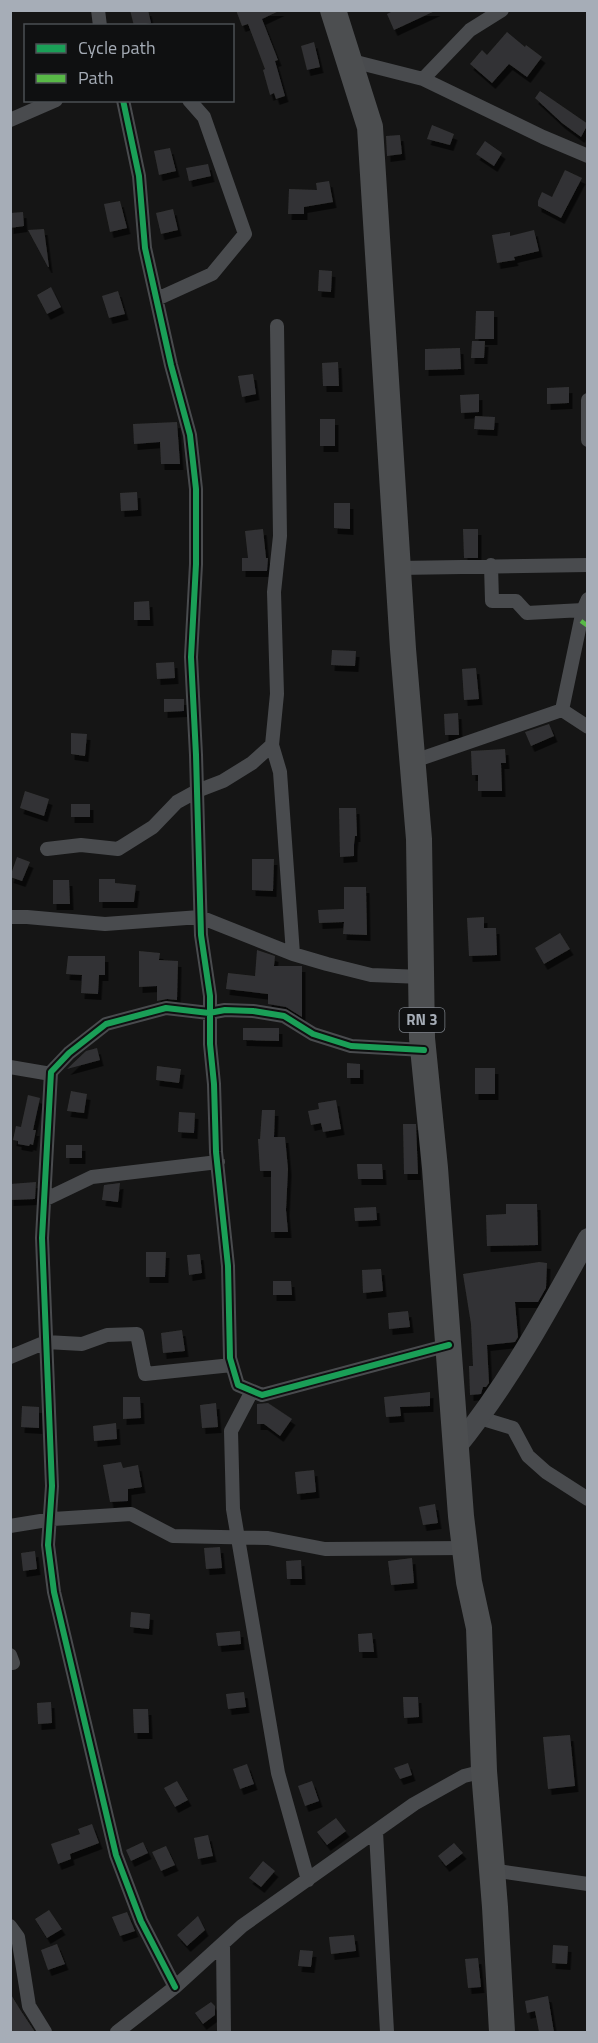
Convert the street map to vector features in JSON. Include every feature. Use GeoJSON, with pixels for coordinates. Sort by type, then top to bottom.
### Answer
{"type":"FeatureCollection","features":[{"type":"Feature","properties":{"kind":"highway","name":"RN 3"},"geometry":{"type":"LineString","coordinates":[[333,10],[370,127],[411,762],[419,849],[424,1050],[465,1548],[469,1582],[480,1628],[484,1771],[502,2032]]}},
{"type":"Feature","properties":{"kind":"main road"},"geometry":{"type":"LineString","coordinates":[[456,1448],[480,1418],[525,1350],[588,1238]]}},
{"type":"Feature","properties":{"kind":"street"},"geometry":{"type":"LineString","coordinates":[[423,79],[470,30],[502,10]]}},
{"type":"Feature","properties":{"kind":"street"},"geometry":{"type":"LineString","coordinates":[[348,60],[423,79],[588,156]]}},
{"type":"Feature","properties":{"kind":"street"},"geometry":{"type":"LineString","coordinates":[[10,120],[51,102]]}},
{"type":"Feature","properties":{"kind":"street"},"geometry":{"type":"LineString","coordinates":[[123,102],[139,176],[145,248],[171,365],[190,435],[196,489],[196,564],[191,657],[200,917],[210,996],[208,1013],[228,1266],[230,1358],[238,1385],[262,1395],[449,1345]]}},
{"type":"Feature","properties":{"kind":"street"},"geometry":{"type":"LineString","coordinates":[[157,299],[212,274],[245,234],[204,117],[191,102]]}},
{"type":"Feature","properties":{"kind":"street"},"geometry":{"type":"LineString","coordinates":[[277,326],[280,536],[274,592],[278,694],[272,745],[280,772],[293,954]]}},
{"type":"Feature","properties":{"kind":"street"},"geometry":{"type":"LineString","coordinates":[[588,400],[588,440]]}},
{"type":"Feature","properties":{"kind":"street"},"geometry":{"type":"LineString","coordinates":[[491,566],[492,601],[516,601],[527,613],[585,604],[562,710]]}},
{"type":"Feature","properties":{"kind":"street"},"geometry":{"type":"LineString","coordinates":[[398,568],[588,566]]}},
{"type":"Feature","properties":{"kind":"street"},"geometry":{"type":"LineString","coordinates":[[411,762],[562,710]]}},
{"type":"Feature","properties":{"kind":"street"},"geometry":{"type":"LineString","coordinates":[[562,710],[588,727]]}},
{"type":"Feature","properties":{"kind":"street"},"geometry":{"type":"LineString","coordinates":[[47,849],[81,846],[118,849],[153,827],[177,802],[223,781],[252,763],[272,745]]}},
{"type":"Feature","properties":{"kind":"street"},"geometry":{"type":"LineString","coordinates":[[10,917],[105,924],[200,917],[293,954],[371,975],[422,977]]}},
{"type":"Feature","properties":{"kind":"street"},"geometry":{"type":"LineString","coordinates":[[175,1987],[141,1922],[116,1855],[54,1592],[48,1545],[52,1486],[42,1238],[51,1074],[69,1053],[106,1024],[166,1008],[208,1013],[225,1010],[253,1011],[284,1016],[313,1034],[351,1046],[424,1050]]}},
{"type":"Feature","properties":{"kind":"street"},"geometry":{"type":"LineString","coordinates":[[10,1068],[51,1074]]}},
{"type":"Feature","properties":{"kind":"street"},"geometry":{"type":"LineString","coordinates":[[44,1200],[92,1177],[218,1162]]}},
{"type":"Feature","properties":{"kind":"street"},"geometry":{"type":"LineString","coordinates":[[10,1357],[46,1342],[82,1344],[107,1335],[137,1334],[146,1374],[232,1365]]}},
{"type":"Feature","properties":{"kind":"street"},"geometry":{"type":"LineString","coordinates":[[252,1391],[231,1431],[232,1509],[278,1773],[308,1880]]}},
{"type":"Feature","properties":{"kind":"street"},"geometry":{"type":"LineString","coordinates":[[480,1418],[513,1428],[528,1456],[546,1472],[588,1499]]}},
{"type":"Feature","properties":{"kind":"street"},"geometry":{"type":"LineString","coordinates":[[10,1526],[50,1520],[131,1514],[173,1536],[268,1538],[325,1549],[465,1548]]}},
{"type":"Feature","properties":{"kind":"street"},"geometry":{"type":"LineString","coordinates":[[10,1655],[13,1663],[10,1664]]}},
{"type":"Feature","properties":{"kind":"street"},"geometry":{"type":"LineString","coordinates":[[117,2032],[175,1987],[242,1926],[414,1804],[464,1776],[484,1771]]}},
{"type":"Feature","properties":{"kind":"street"},"geometry":{"type":"LineString","coordinates":[[376,1832],[387,2032]]}},
{"type":"Feature","properties":{"kind":"street"},"geometry":{"type":"LineString","coordinates":[[491,1870],[588,1884]]}},
{"type":"Feature","properties":{"kind":"street"},"geometry":{"type":"LineString","coordinates":[[10,1926],[18,1937],[29,2006],[45,2032]]}},
{"type":"Feature","properties":{"kind":"street"},"geometry":{"type":"LineString","coordinates":[[224,1944],[224,2032]]}},
{"type":"Feature","properties":{"kind":"building"},"geometry":{"type":"Polygon","coordinates":[[[130,10],[148,10],[151,23],[134,24],[130,10]]]}},
{"type":"Feature","properties":{"kind":"building"},"geometry":{"type":"Polygon","coordinates":[[[236,10],[281,10],[262,19],[278,60],[275,61],[285,96],[276,99],[274,93],[270,95],[263,70],[265,69],[248,24],[242,26],[236,10]]]}},
{"type":"Feature","properties":{"kind":"building"},"geometry":{"type":"Polygon","coordinates":[[[395,10],[437,10],[394,30],[387,14],[395,10]]]}},
{"type":"Feature","properties":{"kind":"building"},"geometry":{"type":"Polygon","coordinates":[[[507,32],[542,57],[527,77],[509,64],[492,83],[470,64],[482,50],[487,55],[507,32]]]}},
{"type":"Feature","properties":{"kind":"building"},"geometry":{"type":"Polygon","coordinates":[[[314,42],[320,67],[307,70],[301,46],[314,42]]]}},
{"type":"Feature","properties":{"kind":"building"},"geometry":{"type":"Polygon","coordinates":[[[540,91],[588,124],[581,137],[535,98],[540,91]]]}},
{"type":"Feature","properties":{"kind":"building"},"geometry":{"type":"Polygon","coordinates":[[[432,125],[454,134],[450,145],[427,139],[432,125]]]}},
{"type":"Feature","properties":{"kind":"building"},"geometry":{"type":"Polygon","coordinates":[[[400,135],[402,154],[387,156],[386,136],[400,135]]]}},
{"type":"Feature","properties":{"kind":"building"},"geometry":{"type":"Polygon","coordinates":[[[485,141],[502,153],[494,166],[476,154],[485,141]]]}},
{"type":"Feature","properties":{"kind":"building"},"geometry":{"type":"Polygon","coordinates":[[[170,148],[176,171],[159,175],[154,151],[170,148]]]}},
{"type":"Feature","properties":{"kind":"building"},"geometry":{"type":"Polygon","coordinates":[[[208,164],[211,176],[189,181],[186,168],[208,164]]]}},
{"type":"Feature","properties":{"kind":"building"},"geometry":{"type":"Polygon","coordinates":[[[565,170],[582,178],[561,218],[538,206],[538,201],[542,192],[552,197],[565,170]]]}},
{"type":"Feature","properties":{"kind":"building"},"geometry":{"type":"Polygon","coordinates":[[[329,181],[333,202],[304,207],[304,214],[288,214],[289,189],[317,190],[316,183],[329,181]]]}},
{"type":"Feature","properties":{"kind":"building"},"geometry":{"type":"Polygon","coordinates":[[[120,201],[127,228],[110,232],[104,204],[120,201]]]}},
{"type":"Feature","properties":{"kind":"building"},"geometry":{"type":"Polygon","coordinates":[[[173,209],[178,230],[161,234],[156,213],[173,209]]]}},
{"type":"Feature","properties":{"kind":"building"},"geometry":{"type":"Polygon","coordinates":[[[23,212],[24,226],[10,228],[10,213],[23,212]]]}},
{"type":"Feature","properties":{"kind":"building"},"geometry":{"type":"Polygon","coordinates":[[[44,229],[49,267],[28,230],[44,229]]]}},
{"type":"Feature","properties":{"kind":"building"},"geometry":{"type":"Polygon","coordinates":[[[534,230],[539,251],[514,257],[515,260],[497,263],[492,235],[510,232],[510,236],[534,230]]]}},
{"type":"Feature","properties":{"kind":"building"},"geometry":{"type":"Polygon","coordinates":[[[319,270],[332,271],[331,292],[318,291],[319,270]]]}},
{"type":"Feature","properties":{"kind":"building"},"geometry":{"type":"Polygon","coordinates":[[[51,287],[61,307],[47,314],[37,295],[51,287]]]}},
{"type":"Feature","properties":{"kind":"building"},"geometry":{"type":"Polygon","coordinates":[[[118,291],[125,314],[109,318],[102,296],[118,291]]]}},
{"type":"Feature","properties":{"kind":"building"},"geometry":{"type":"Polygon","coordinates":[[[476,311],[494,311],[494,339],[475,339],[476,311]]]}},
{"type":"Feature","properties":{"kind":"building"},"geometry":{"type":"Polygon","coordinates":[[[472,341],[485,341],[484,358],[471,358],[472,341]]]}},
{"type":"Feature","properties":{"kind":"building"},"geometry":{"type":"Polygon","coordinates":[[[460,348],[461,369],[425,370],[425,349],[460,348]]]}},
{"type":"Feature","properties":{"kind":"building"},"geometry":{"type":"Polygon","coordinates":[[[338,362],[339,386],[323,386],[322,363],[338,362]]]}},
{"type":"Feature","properties":{"kind":"building"},"geometry":{"type":"Polygon","coordinates":[[[253,374],[256,394],[242,397],[238,376],[253,374]]]}},
{"type":"Feature","properties":{"kind":"building"},"geometry":{"type":"Polygon","coordinates":[[[569,387],[569,403],[547,404],[547,388],[569,387]]]}},
{"type":"Feature","properties":{"kind":"building"},"geometry":{"type":"Polygon","coordinates":[[[479,394],[479,412],[461,413],[460,395],[479,394]]]}},
{"type":"Feature","properties":{"kind":"building"},"geometry":{"type":"Polygon","coordinates":[[[475,416],[495,417],[494,430],[474,429],[475,416]]]}},
{"type":"Feature","properties":{"kind":"building"},"geometry":{"type":"Polygon","coordinates":[[[320,419],[335,419],[335,446],[320,446],[320,419]]]}},
{"type":"Feature","properties":{"kind":"building"},"geometry":{"type":"Polygon","coordinates":[[[177,422],[180,464],[161,464],[160,442],[134,444],[133,424],[177,422]]]}},
{"type":"Feature","properties":{"kind":"building"},"geometry":{"type":"Polygon","coordinates":[[[137,492],[138,510],[121,511],[120,493],[137,492]]]}},
{"type":"Feature","properties":{"kind":"building"},"geometry":{"type":"Polygon","coordinates":[[[334,503],[350,503],[350,529],[334,528],[334,503]]]}},
{"type":"Feature","properties":{"kind":"building"},"geometry":{"type":"Polygon","coordinates":[[[263,529],[266,558],[268,558],[267,571],[242,571],[242,558],[248,558],[245,531],[263,529]]]}},
{"type":"Feature","properties":{"kind":"building"},"geometry":{"type":"Polygon","coordinates":[[[463,529],[478,529],[478,558],[464,558],[463,529]]]}},
{"type":"Feature","properties":{"kind":"building"},"geometry":{"type":"Polygon","coordinates":[[[149,601],[150,620],[134,620],[134,602],[149,601]]]}},
{"type":"Feature","properties":{"kind":"building"},"geometry":{"type":"Polygon","coordinates":[[[332,650],[356,651],[355,666],[331,665],[332,650]]]}},
{"type":"Feature","properties":{"kind":"building"},"geometry":{"type":"Polygon","coordinates":[[[174,662],[175,678],[157,679],[156,663],[174,662]]]}},
{"type":"Feature","properties":{"kind":"building"},"geometry":{"type":"Polygon","coordinates":[[[476,668],[479,699],[464,700],[462,669],[476,668]]]}},
{"type":"Feature","properties":{"kind":"building"},"geometry":{"type":"Polygon","coordinates":[[[164,699],[184,699],[184,711],[164,712],[164,699]]]}},
{"type":"Feature","properties":{"kind":"building"},"geometry":{"type":"Polygon","coordinates":[[[458,713],[459,735],[445,735],[444,714],[458,713]]]}},
{"type":"Feature","properties":{"kind":"building"},"geometry":{"type":"Polygon","coordinates":[[[549,724],[554,736],[531,746],[525,732],[549,724]]]}},
{"type":"Feature","properties":{"kind":"building"},"geometry":{"type":"Polygon","coordinates":[[[71,733],[87,734],[85,756],[71,754],[71,733]]]}},
{"type":"Feature","properties":{"kind":"building"},"geometry":{"type":"Polygon","coordinates":[[[505,749],[506,763],[501,763],[502,791],[478,791],[478,775],[472,775],[471,751],[505,749]]]}},
{"type":"Feature","properties":{"kind":"building"},"geometry":{"type":"Polygon","coordinates":[[[25,791],[49,799],[44,816],[20,808],[25,791]]]}},
{"type":"Feature","properties":{"kind":"building"},"geometry":{"type":"Polygon","coordinates":[[[71,804],[90,804],[90,817],[71,817],[71,804]]]}},
{"type":"Feature","properties":{"kind":"building"},"geometry":{"type":"Polygon","coordinates":[[[339,808],[356,808],[357,836],[355,836],[354,856],[340,857],[339,808]]]}},
{"type":"Feature","properties":{"kind":"building"},"geometry":{"type":"Polygon","coordinates":[[[17,857],[30,862],[22,881],[10,877],[17,857]]]}},
{"type":"Feature","properties":{"kind":"building"},"geometry":{"type":"Polygon","coordinates":[[[252,859],[274,859],[273,891],[252,890],[252,859]]]}},
{"type":"Feature","properties":{"kind":"building"},"geometry":{"type":"Polygon","coordinates":[[[99,879],[115,879],[115,883],[136,885],[134,902],[99,902],[99,879]]]}},
{"type":"Feature","properties":{"kind":"building"},"geometry":{"type":"Polygon","coordinates":[[[53,880],[69,880],[70,904],[53,904],[53,880]]]}},
{"type":"Feature","properties":{"kind":"building"},"geometry":{"type":"Polygon","coordinates":[[[344,887],[366,887],[367,935],[343,934],[344,922],[319,923],[318,910],[344,909],[344,887]]]}},
{"type":"Feature","properties":{"kind":"building"},"geometry":{"type":"Polygon","coordinates":[[[484,917],[484,928],[496,928],[497,955],[469,956],[467,918],[484,917]]]}},
{"type":"Feature","properties":{"kind":"building"},"geometry":{"type":"Polygon","coordinates":[[[560,933],[570,949],[544,964],[535,948],[560,933]]]}},
{"type":"Feature","properties":{"kind":"building"},"geometry":{"type":"Polygon","coordinates":[[[257,950],[275,956],[274,966],[302,966],[302,1017],[286,1007],[268,1004],[268,994],[226,989],[228,973],[255,976],[257,950]]]}},
{"type":"Feature","properties":{"kind":"building"},"geometry":{"type":"Polygon","coordinates":[[[139,951],[160,953],[159,960],[178,961],[177,1000],[157,1001],[157,986],[139,987],[139,951]]]}},
{"type":"Feature","properties":{"kind":"building"},"geometry":{"type":"Polygon","coordinates":[[[68,956],[105,956],[105,975],[99,975],[98,994],[81,993],[82,975],[66,974],[68,956]]]}},
{"type":"Feature","properties":{"kind":"building"},"geometry":{"type":"Polygon","coordinates":[[[243,1028],[279,1028],[279,1041],[243,1040],[243,1028]]]}},
{"type":"Feature","properties":{"kind":"building"},"geometry":{"type":"Polygon","coordinates":[[[97,1048],[100,1060],[67,1069],[86,1051],[97,1048]]]}},
{"type":"Feature","properties":{"kind":"building"},"geometry":{"type":"Polygon","coordinates":[[[347,1063],[360,1064],[360,1078],[347,1078],[347,1063]]]}},
{"type":"Feature","properties":{"kind":"building"},"geometry":{"type":"Polygon","coordinates":[[[157,1066],[181,1069],[179,1083],[156,1080],[157,1066]]]}},
{"type":"Feature","properties":{"kind":"building"},"geometry":{"type":"Polygon","coordinates":[[[475,1068],[495,1068],[495,1094],[475,1094],[475,1068]]]}},
{"type":"Feature","properties":{"kind":"building"},"geometry":{"type":"Polygon","coordinates":[[[71,1091],[87,1094],[84,1113],[67,1111],[71,1091]]]}},
{"type":"Feature","properties":{"kind":"building"},"geometry":{"type":"Polygon","coordinates":[[[28,1095],[40,1098],[33,1130],[36,1130],[33,1145],[29,1146],[18,1144],[18,1141],[13,1140],[16,1126],[21,1127],[28,1095]]]}},
{"type":"Feature","properties":{"kind":"building"},"geometry":{"type":"Polygon","coordinates":[[[336,1100],[341,1129],[323,1132],[321,1123],[311,1125],[308,1111],[319,1109],[318,1103],[336,1100]]]}},
{"type":"Feature","properties":{"kind":"building"},"geometry":{"type":"Polygon","coordinates":[[[262,1110],[275,1110],[274,1137],[285,1137],[288,1169],[286,1210],[288,1232],[271,1232],[271,1171],[260,1171],[258,1139],[260,1139],[262,1110]]]}},
{"type":"Feature","properties":{"kind":"building"},"geometry":{"type":"Polygon","coordinates":[[[179,1112],[195,1113],[194,1133],[178,1132],[179,1112]]]}},
{"type":"Feature","properties":{"kind":"building"},"geometry":{"type":"Polygon","coordinates":[[[403,1124],[416,1124],[418,1174],[404,1174],[403,1124]]]}},
{"type":"Feature","properties":{"kind":"building"},"geometry":{"type":"Polygon","coordinates":[[[66,1145],[82,1145],[82,1158],[66,1158],[66,1145]]]}},
{"type":"Feature","properties":{"kind":"building"},"geometry":{"type":"Polygon","coordinates":[[[357,1164],[382,1164],[383,1179],[358,1179],[357,1164]]]}},
{"type":"Feature","properties":{"kind":"building"},"geometry":{"type":"Polygon","coordinates":[[[36,1182],[35,1199],[10,1200],[10,1184],[36,1182]]]}},
{"type":"Feature","properties":{"kind":"building"},"geometry":{"type":"Polygon","coordinates":[[[120,1183],[118,1202],[102,1200],[104,1185],[120,1183]]]}},
{"type":"Feature","properties":{"kind":"building"},"geometry":{"type":"Polygon","coordinates":[[[506,1204],[537,1204],[538,1245],[487,1246],[486,1215],[506,1214],[506,1204]]]}},
{"type":"Feature","properties":{"kind":"building"},"geometry":{"type":"Polygon","coordinates":[[[376,1207],[377,1220],[355,1221],[354,1208],[376,1207]]]}},
{"type":"Feature","properties":{"kind":"building"},"geometry":{"type":"Polygon","coordinates":[[[146,1252],[166,1252],[165,1277],[146,1277],[146,1252]]]}},
{"type":"Feature","properties":{"kind":"building"},"geometry":{"type":"Polygon","coordinates":[[[200,1254],[202,1273],[189,1275],[187,1255],[200,1254]]]}},
{"type":"Feature","properties":{"kind":"building"},"geometry":{"type":"Polygon","coordinates":[[[539,1262],[547,1263],[546,1288],[538,1302],[515,1302],[518,1337],[515,1342],[487,1345],[489,1383],[483,1387],[481,1394],[470,1395],[469,1366],[473,1366],[471,1324],[463,1274],[539,1262]]]}},
{"type":"Feature","properties":{"kind":"building"},"geometry":{"type":"Polygon","coordinates":[[[381,1269],[383,1291],[363,1293],[362,1270],[381,1269]]]}},
{"type":"Feature","properties":{"kind":"building"},"geometry":{"type":"Polygon","coordinates":[[[273,1281],[291,1281],[292,1295],[273,1295],[273,1281]]]}},
{"type":"Feature","properties":{"kind":"building"},"geometry":{"type":"Polygon","coordinates":[[[408,1311],[410,1327],[389,1329],[388,1313],[408,1311]]]}},
{"type":"Feature","properties":{"kind":"building"},"geometry":{"type":"Polygon","coordinates":[[[182,1330],[185,1351],[163,1353],[161,1333],[182,1330]]]}},
{"type":"Feature","properties":{"kind":"building"},"geometry":{"type":"Polygon","coordinates":[[[430,1392],[430,1406],[400,1407],[401,1416],[386,1417],[384,1397],[430,1392]]]}},
{"type":"Feature","properties":{"kind":"building"},"geometry":{"type":"Polygon","coordinates":[[[123,1397],[140,1397],[141,1418],[123,1419],[123,1397]]]}},
{"type":"Feature","properties":{"kind":"building"},"geometry":{"type":"Polygon","coordinates":[[[216,1403],[218,1427],[202,1428],[200,1405],[216,1403]]]}},
{"type":"Feature","properties":{"kind":"building"},"geometry":{"type":"Polygon","coordinates":[[[268,1403],[292,1419],[280,1436],[264,1424],[257,1424],[257,1404],[268,1403]]]}},
{"type":"Feature","properties":{"kind":"building"},"geometry":{"type":"Polygon","coordinates":[[[22,1406],[39,1407],[39,1428],[21,1427],[22,1406]]]}},
{"type":"Feature","properties":{"kind":"building"},"geometry":{"type":"Polygon","coordinates":[[[116,1423],[117,1439],[94,1441],[93,1426],[116,1423]]]}},
{"type":"Feature","properties":{"kind":"building"},"geometry":{"type":"Polygon","coordinates":[[[121,1462],[123,1468],[138,1465],[142,1487],[128,1489],[128,1501],[110,1502],[103,1465],[121,1462]]]}},
{"type":"Feature","properties":{"kind":"building"},"geometry":{"type":"Polygon","coordinates":[[[314,1470],[316,1492],[297,1494],[295,1472],[314,1470]]]}},
{"type":"Feature","properties":{"kind":"building"},"geometry":{"type":"Polygon","coordinates":[[[435,1504],[438,1523],[423,1525],[419,1507],[435,1504]]]}},
{"type":"Feature","properties":{"kind":"building"},"geometry":{"type":"Polygon","coordinates":[[[220,1547],[222,1568],[206,1569],[204,1548],[220,1547]]]}},
{"type":"Feature","properties":{"kind":"building"},"geometry":{"type":"Polygon","coordinates":[[[35,1551],[37,1569],[23,1571],[21,1553],[35,1551]]]}},
{"type":"Feature","properties":{"kind":"building"},"geometry":{"type":"Polygon","coordinates":[[[412,1558],[414,1583],[391,1585],[388,1561],[412,1558]]]}},
{"type":"Feature","properties":{"kind":"building"},"geometry":{"type":"Polygon","coordinates":[[[301,1560],[302,1579],[287,1579],[286,1561],[301,1560]]]}},
{"type":"Feature","properties":{"kind":"building"},"geometry":{"type":"Polygon","coordinates":[[[131,1612],[150,1614],[149,1629],[130,1627],[131,1612]]]}},
{"type":"Feature","properties":{"kind":"building"},"geometry":{"type":"Polygon","coordinates":[[[240,1631],[241,1644],[218,1646],[216,1633],[240,1631]]]}},
{"type":"Feature","properties":{"kind":"building"},"geometry":{"type":"Polygon","coordinates":[[[372,1633],[374,1652],[359,1652],[358,1634],[372,1633]]]}},
{"type":"Feature","properties":{"kind":"building"},"geometry":{"type":"Polygon","coordinates":[[[244,1692],[246,1707],[228,1709],[226,1694],[244,1692]]]}},
{"type":"Feature","properties":{"kind":"building"},"geometry":{"type":"Polygon","coordinates":[[[403,1697],[418,1697],[419,1717],[404,1718],[403,1697]]]}},
{"type":"Feature","properties":{"kind":"building"},"geometry":{"type":"Polygon","coordinates":[[[51,1702],[52,1723],[38,1724],[37,1703],[51,1702]]]}},
{"type":"Feature","properties":{"kind":"building"},"geometry":{"type":"Polygon","coordinates":[[[133,1709],[148,1709],[149,1733],[134,1733],[133,1709]]]}},
{"type":"Feature","properties":{"kind":"building"},"geometry":{"type":"Polygon","coordinates":[[[570,1735],[575,1786],[548,1789],[543,1737],[570,1735]]]}},
{"type":"Feature","properties":{"kind":"building"},"geometry":{"type":"Polygon","coordinates":[[[408,1763],[412,1775],[400,1779],[394,1768],[408,1763]]]}},
{"type":"Feature","properties":{"kind":"building"},"geometry":{"type":"Polygon","coordinates":[[[247,1764],[254,1784],[240,1789],[233,1769],[247,1764]]]}},
{"type":"Feature","properties":{"kind":"building"},"geometry":{"type":"Polygon","coordinates":[[[177,1781],[188,1800],[175,1807],[164,1788],[177,1781]]]}},
{"type":"Feature","properties":{"kind":"building"},"geometry":{"type":"Polygon","coordinates":[[[312,1781],[319,1801],[305,1806],[298,1786],[312,1781]]]}},
{"type":"Feature","properties":{"kind":"building"},"geometry":{"type":"Polygon","coordinates":[[[336,1818],[346,1831],[327,1845],[317,1832],[336,1818]]]}},
{"type":"Feature","properties":{"kind":"building"},"geometry":{"type":"Polygon","coordinates":[[[92,1824],[99,1843],[70,1854],[71,1859],[58,1864],[51,1844],[80,1834],[78,1829],[92,1824]]]}},
{"type":"Feature","properties":{"kind":"building"},"geometry":{"type":"Polygon","coordinates":[[[208,1835],[213,1856],[198,1859],[194,1838],[208,1835]]]}},
{"type":"Feature","properties":{"kind":"building"},"geometry":{"type":"Polygon","coordinates":[[[143,1842],[148,1853],[131,1861],[126,1850],[143,1842]]]}},
{"type":"Feature","properties":{"kind":"building"},"geometry":{"type":"Polygon","coordinates":[[[454,1843],[463,1853],[446,1866],[438,1856],[454,1843]]]}},
{"type":"Feature","properties":{"kind":"building"},"geometry":{"type":"Polygon","coordinates":[[[166,1846],[175,1865],[161,1871],[152,1852],[166,1846]]]}},
{"type":"Feature","properties":{"kind":"building"},"geometry":{"type":"Polygon","coordinates":[[[263,1861],[275,1871],[261,1887],[249,1878],[263,1861]]]}},
{"type":"Feature","properties":{"kind":"building"},"geometry":{"type":"Polygon","coordinates":[[[49,1910],[62,1929],[47,1938],[35,1919],[49,1910]]]}},
{"type":"Feature","properties":{"kind":"building"},"geometry":{"type":"Polygon","coordinates":[[[127,1912],[135,1931],[120,1936],[112,1917],[127,1912]]]}},
{"type":"Feature","properties":{"kind":"building"},"geometry":{"type":"Polygon","coordinates":[[[198,1916],[205,1930],[187,1946],[177,1935],[198,1916]]]}},
{"type":"Feature","properties":{"kind":"building"},"geometry":{"type":"Polygon","coordinates":[[[354,1935],[356,1951],[331,1954],[329,1937],[354,1935]]]}},
{"type":"Feature","properties":{"kind":"building"},"geometry":{"type":"Polygon","coordinates":[[[57,1944],[65,1964],[48,1970],[41,1950],[57,1944]]]}},
{"type":"Feature","properties":{"kind":"building"},"geometry":{"type":"Polygon","coordinates":[[[553,1945],[568,1946],[567,1964],[552,1963],[553,1945]]]}},
{"type":"Feature","properties":{"kind":"building"},"geometry":{"type":"Polygon","coordinates":[[[300,1950],[313,1951],[311,1967],[298,1966],[300,1950]]]}},
{"type":"Feature","properties":{"kind":"building"},"geometry":{"type":"Polygon","coordinates":[[[478,1958],[481,1987],[468,1988],[465,1959],[478,1958]]]}},
{"type":"Feature","properties":{"kind":"building"},"geometry":{"type":"Polygon","coordinates":[[[10,1993],[21,2011],[35,2032],[10,2032],[10,1993]]]}},
{"type":"Feature","properties":{"kind":"building"},"geometry":{"type":"Polygon","coordinates":[[[548,1996],[554,2032],[539,2032],[535,2011],[527,2013],[525,2001],[548,1996]]]}},
{"type":"Feature","properties":{"kind":"building"},"geometry":{"type":"Polygon","coordinates":[[[211,2002],[215,2006],[215,2015],[203,2024],[195,2013],[211,2002]]]}},
{"type":"Feature","properties":{"kind":"marked path"},"geometry":{"type":"LineString","coordinates":[[581,621],[588,626]]}},
{"type":"Feature","properties":{"kind":"cycle path"},"geometry":{"type":"LineString","coordinates":[[123,102],[139,176],[145,248],[171,365],[190,435],[196,489],[196,564],[191,657],[201,935],[210,996],[210,1044],[216,1152],[228,1266],[230,1358],[238,1385],[262,1395],[449,1345]]}},
{"type":"Feature","properties":{"kind":"cycle path"},"geometry":{"type":"LineString","coordinates":[[175,1987],[141,1921],[116,1855],[54,1592],[48,1545],[52,1486],[42,1238],[51,1072],[69,1053],[106,1024],[166,1008],[209,1013],[225,1010],[253,1011],[284,1016],[313,1034],[351,1046],[424,1050]]}}]}
